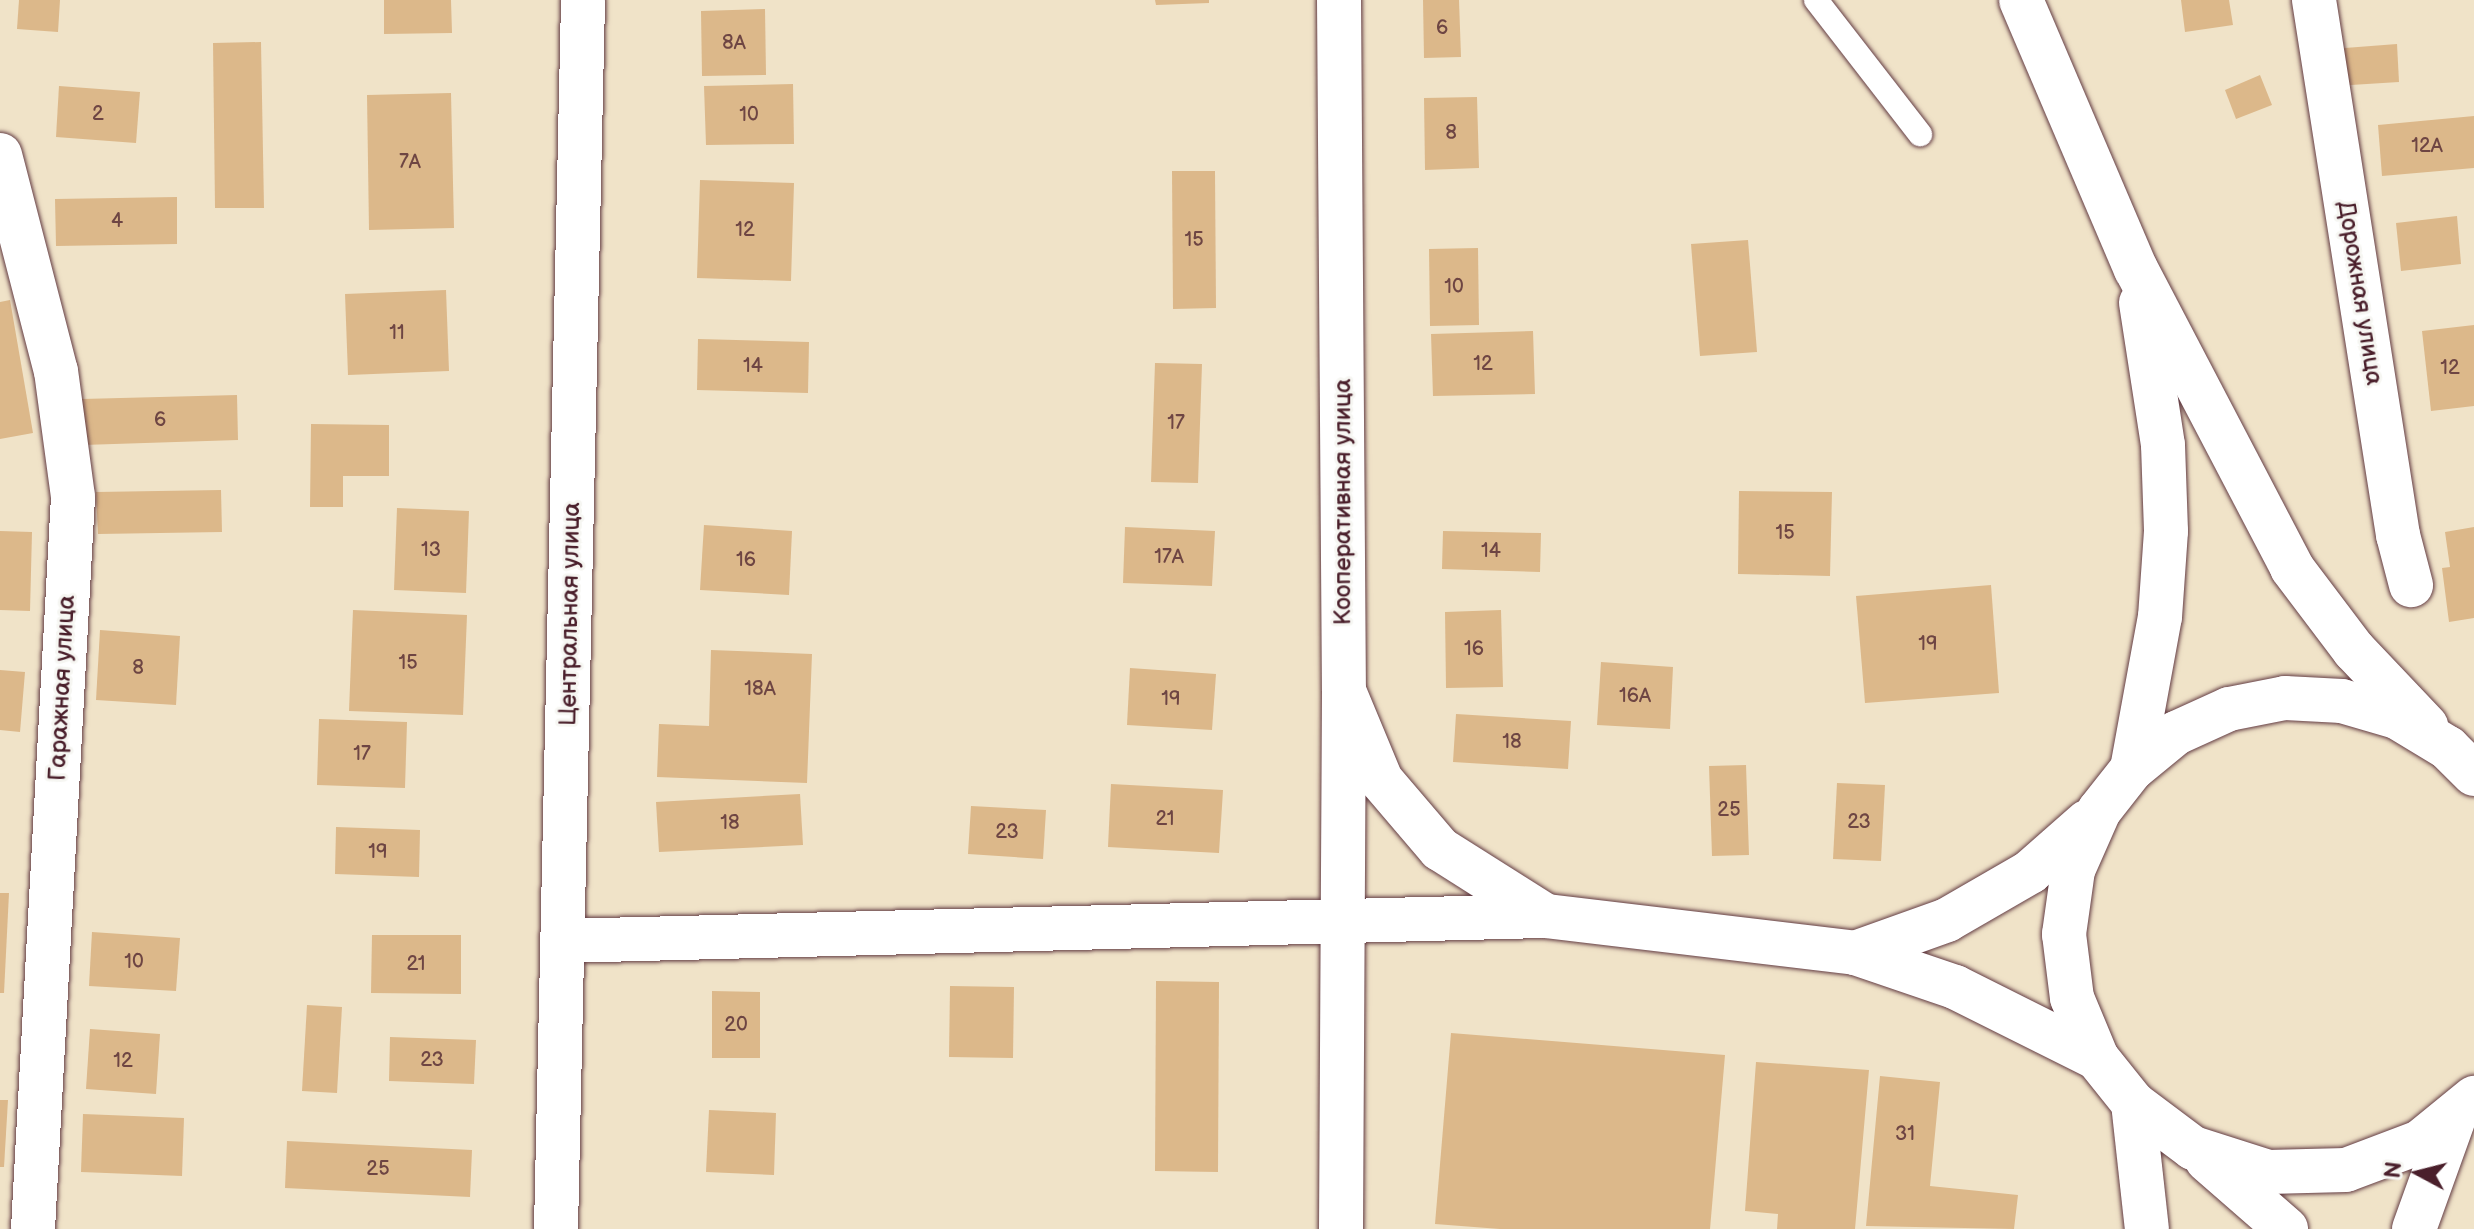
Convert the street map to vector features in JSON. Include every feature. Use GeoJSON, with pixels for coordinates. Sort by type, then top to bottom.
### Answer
{"type":"FeatureCollection","features":[{"type":"Feature","properties":{"kind":"main road","name":"Центральная улица"},"geometry":{"type":"LineString","coordinates":[[556,1229],[583,0]]}},
{"type":"Feature","properties":{"kind":"main road","name":"Кооперативная улица"},"geometry":{"type":"LineString","coordinates":[[1339,0],[1344,691],[1381,780],[1440,849],[1546,916]]}},
{"type":"Feature","properties":{"kind":"main road"},"geometry":{"type":"LineString","coordinates":[[2021,0],[2136,269],[2292,568],[2354,650],[2461,761]]}},
{"type":"Feature","properties":{"kind":"main road","name":"Дорожная улица"},"geometry":{"type":"LineString","coordinates":[[2314,0],[2398,535],[2411,585]]}},
{"type":"Feature","properties":{"kind":"main road","name":"Гаражная улица"},"geometry":{"type":"LineString","coordinates":[[0,155],[56,371],[73,497],[33,1229]]}},
{"type":"Feature","properties":{"kind":"main road"},"geometry":{"type":"LineString","coordinates":[[2132,769],[2160,617],[2166,531],[2163,445],[2136,269]]}},
{"type":"Feature","properties":{"kind":"main road"},"geometry":{"type":"LineString","coordinates":[[1341,1229],[1344,691]]}},
{"type":"Feature","properties":{"kind":"main road"},"geometry":{"type":"LineString","coordinates":[[1855,953],[1947,920],[2030,872],[2099,811],[2132,769],[2176,733],[2229,709],[2285,698],[2342,701],[2397,717],[2461,761]]}},
{"type":"Feature","properties":{"kind":"main road"},"geometry":{"type":"LineString","coordinates":[[2099,811],[2073,870],[2064,934],[2072,998],[2097,1058],[2133,1103],[2193,1148],[2286,1229]]}},
{"type":"Feature","properties":{"kind":"main road"},"geometry":{"type":"LineString","coordinates":[[562,941],[1546,916],[1855,953],[1955,987],[2097,1058]]}},
{"type":"Feature","properties":{"kind":"main road"},"geometry":{"type":"LineString","coordinates":[[2133,1103],[2147,1229]]}},
{"type":"Feature","properties":{"kind":"main road"},"geometry":{"type":"LineString","coordinates":[[2193,1148],[2268,1172],[2346,1170],[2420,1142],[2464,1108]]}},
{"type":"Feature","properties":{"kind":"main road"},"geometry":{"type":"LineString","coordinates":[[2414,1229],[2464,1108]]}},
{"type":"Feature","properties":{"kind":"lane"},"geometry":{"type":"LineString","coordinates":[[1816,0],[1920,134]]}},
{"type":"Feature","properties":{"kind":"building"},"geometry":{"type":"Polygon","coordinates":[[[19,0],[60,0],[58,32],[17,29],[19,0]]]}},
{"type":"Feature","properties":{"kind":"building"},"geometry":{"type":"Polygon","coordinates":[[[384,0],[451,0],[452,33],[384,34],[384,0]]]}},
{"type":"Feature","properties":{"kind":"building"},"geometry":{"type":"Polygon","coordinates":[[[1155,0],[1209,0],[1209,3],[1156,5],[1155,0]]]}},
{"type":"Feature","properties":{"kind":"building"},"geometry":{"type":"Polygon","coordinates":[[[1423,0],[1459,0],[1461,57],[1424,58],[1423,0]]]}},
{"type":"Feature","properties":{"kind":"building"},"geometry":{"type":"Polygon","coordinates":[[[2181,0],[2229,0],[2233,25],[2185,32],[2181,0]]]}},
{"type":"Feature","properties":{"kind":"building"},"geometry":{"type":"Polygon","coordinates":[[[765,9],[766,75],[702,76],[701,11],[765,9]]]}},
{"type":"Feature","properties":{"kind":"building"},"geometry":{"type":"Polygon","coordinates":[[[261,42],[264,208],[215,208],[213,43],[261,42]]]}},
{"type":"Feature","properties":{"kind":"building"},"geometry":{"type":"Polygon","coordinates":[[[2397,44],[2399,82],[2335,86],[2332,49],[2397,44]]]}},
{"type":"Feature","properties":{"kind":"building"},"geometry":{"type":"Polygon","coordinates":[[[2260,75],[2272,105],[2236,119],[2225,90],[2260,75]]]}},
{"type":"Feature","properties":{"kind":"building"},"geometry":{"type":"Polygon","coordinates":[[[793,84],[794,144],[706,145],[704,86],[793,84]]]}},
{"type":"Feature","properties":{"kind":"building"},"geometry":{"type":"Polygon","coordinates":[[[59,86],[140,92],[136,143],[56,137],[59,86]]]}},
{"type":"Feature","properties":{"kind":"building"},"geometry":{"type":"Polygon","coordinates":[[[451,93],[454,228],[369,230],[367,95],[451,93]]]}},
{"type":"Feature","properties":{"kind":"building"},"geometry":{"type":"Polygon","coordinates":[[[1477,97],[1479,168],[1425,170],[1424,98],[1477,97]]]}},
{"type":"Feature","properties":{"kind":"building"},"geometry":{"type":"Polygon","coordinates":[[[2474,116],[2474,168],[2382,176],[2378,125],[2474,116]]]}},
{"type":"Feature","properties":{"kind":"building"},"geometry":{"type":"Polygon","coordinates":[[[1172,171],[1215,171],[1216,308],[1173,309],[1172,171]]]}},
{"type":"Feature","properties":{"kind":"building"},"geometry":{"type":"Polygon","coordinates":[[[700,180],[794,183],[791,281],[697,278],[700,180]]]}},
{"type":"Feature","properties":{"kind":"building"},"geometry":{"type":"Polygon","coordinates":[[[177,197],[177,244],[56,246],[55,199],[177,197]]]}},
{"type":"Feature","properties":{"kind":"building"},"geometry":{"type":"Polygon","coordinates":[[[2457,216],[2461,264],[2401,271],[2396,223],[2457,216]]]}},
{"type":"Feature","properties":{"kind":"building"},"geometry":{"type":"Polygon","coordinates":[[[1748,240],[1757,352],[1700,356],[1691,244],[1748,240]]]}},
{"type":"Feature","properties":{"kind":"building"},"geometry":{"type":"Polygon","coordinates":[[[1478,248],[1479,325],[1430,326],[1429,249],[1478,248]]]}},
{"type":"Feature","properties":{"kind":"building"},"geometry":{"type":"Polygon","coordinates":[[[446,290],[449,371],[348,375],[345,294],[446,290]]]}},
{"type":"Feature","properties":{"kind":"building"},"geometry":{"type":"Polygon","coordinates":[[[10,300],[33,433],[0,439],[0,302],[10,300]]]}},
{"type":"Feature","properties":{"kind":"building"},"geometry":{"type":"Polygon","coordinates":[[[2474,325],[2474,406],[2431,411],[2422,331],[2474,325]]]}},
{"type":"Feature","properties":{"kind":"building"},"geometry":{"type":"Polygon","coordinates":[[[1533,331],[1535,394],[1433,396],[1431,334],[1533,331]]]}},
{"type":"Feature","properties":{"kind":"building"},"geometry":{"type":"Polygon","coordinates":[[[698,339],[809,342],[808,393],[697,390],[698,339]]]}},
{"type":"Feature","properties":{"kind":"building"},"geometry":{"type":"Polygon","coordinates":[[[1155,363],[1202,364],[1198,483],[1151,482],[1155,363]]]}},
{"type":"Feature","properties":{"kind":"building"},"geometry":{"type":"Polygon","coordinates":[[[237,395],[238,440],[83,445],[82,399],[237,395]]]}},
{"type":"Feature","properties":{"kind":"building"},"geometry":{"type":"Polygon","coordinates":[[[311,424],[389,425],[389,476],[343,476],[343,507],[310,507],[311,424]]]}},
{"type":"Feature","properties":{"kind":"building"},"geometry":{"type":"Polygon","coordinates":[[[221,490],[222,532],[98,534],[96,492],[221,490]]]}},
{"type":"Feature","properties":{"kind":"building"},"geometry":{"type":"Polygon","coordinates":[[[1739,491],[1832,492],[1830,576],[1738,574],[1739,491]]]}},
{"type":"Feature","properties":{"kind":"building"},"geometry":{"type":"Polygon","coordinates":[[[397,508],[469,511],[466,593],[394,590],[397,508]]]}},
{"type":"Feature","properties":{"kind":"building"},"geometry":{"type":"Polygon","coordinates":[[[704,525],[792,531],[789,595],[700,590],[704,525]]]}},
{"type":"Feature","properties":{"kind":"building"},"geometry":{"type":"Polygon","coordinates":[[[1125,527],[1215,531],[1212,586],[1123,583],[1125,527]]]}},
{"type":"Feature","properties":{"kind":"building"},"geometry":{"type":"Polygon","coordinates":[[[2474,527],[2474,618],[2449,622],[2442,568],[2450,567],[2445,532],[2474,527]]]}},
{"type":"Feature","properties":{"kind":"building"},"geometry":{"type":"Polygon","coordinates":[[[0,531],[32,532],[30,611],[0,610],[0,531]]]}},
{"type":"Feature","properties":{"kind":"building"},"geometry":{"type":"Polygon","coordinates":[[[1443,531],[1541,533],[1540,572],[1442,569],[1443,531]]]}},
{"type":"Feature","properties":{"kind":"building"},"geometry":{"type":"Polygon","coordinates":[[[1991,585],[1999,693],[1865,703],[1856,596],[1991,585]]]}},
{"type":"Feature","properties":{"kind":"building"},"geometry":{"type":"Polygon","coordinates":[[[353,610],[467,615],[463,715],[349,711],[353,610]]]}},
{"type":"Feature","properties":{"kind":"building"},"geometry":{"type":"Polygon","coordinates":[[[1501,610],[1503,687],[1446,688],[1445,612],[1501,610]]]}},
{"type":"Feature","properties":{"kind":"building"},"geometry":{"type":"Polygon","coordinates":[[[100,630],[180,636],[176,705],[96,700],[100,630]]]}},
{"type":"Feature","properties":{"kind":"building"},"geometry":{"type":"Polygon","coordinates":[[[711,650],[812,654],[807,783],[657,777],[659,724],[709,726],[711,650]]]}},
{"type":"Feature","properties":{"kind":"building"},"geometry":{"type":"Polygon","coordinates":[[[1601,662],[1673,667],[1670,729],[1597,725],[1601,662]]]}},
{"type":"Feature","properties":{"kind":"building"},"geometry":{"type":"Polygon","coordinates":[[[1130,668],[1216,674],[1212,730],[1127,725],[1130,668]]]}},
{"type":"Feature","properties":{"kind":"building"},"geometry":{"type":"Polygon","coordinates":[[[0,670],[25,672],[20,732],[0,730],[0,670]]]}},
{"type":"Feature","properties":{"kind":"building"},"geometry":{"type":"Polygon","coordinates":[[[1456,714],[1571,721],[1568,769],[1453,762],[1456,714]]]}},
{"type":"Feature","properties":{"kind":"building"},"geometry":{"type":"Polygon","coordinates":[[[319,719],[407,722],[405,788],[317,785],[319,719]]]}},
{"type":"Feature","properties":{"kind":"building"},"geometry":{"type":"Polygon","coordinates":[[[1746,765],[1749,855],[1712,856],[1709,766],[1746,765]]]}},
{"type":"Feature","properties":{"kind":"building"},"geometry":{"type":"Polygon","coordinates":[[[1837,783],[1885,785],[1881,861],[1833,859],[1837,783]]]}},
{"type":"Feature","properties":{"kind":"building"},"geometry":{"type":"Polygon","coordinates":[[[1111,784],[1223,790],[1219,853],[1108,847],[1111,784]]]}},
{"type":"Feature","properties":{"kind":"building"},"geometry":{"type":"Polygon","coordinates":[[[800,794],[803,845],[659,852],[656,802],[800,794]]]}},
{"type":"Feature","properties":{"kind":"building"},"geometry":{"type":"Polygon","coordinates":[[[971,806],[1046,810],[1043,859],[968,854],[971,806]]]}},
{"type":"Feature","properties":{"kind":"building"},"geometry":{"type":"Polygon","coordinates":[[[336,827],[420,830],[419,877],[335,874],[336,827]]]}},
{"type":"Feature","properties":{"kind":"building"},"geometry":{"type":"Polygon","coordinates":[[[0,893],[9,893],[4,993],[0,993],[0,893]]]}},
{"type":"Feature","properties":{"kind":"building"},"geometry":{"type":"Polygon","coordinates":[[[92,932],[180,938],[176,991],[89,986],[92,932]]]}},
{"type":"Feature","properties":{"kind":"building"},"geometry":{"type":"Polygon","coordinates":[[[372,935],[461,935],[461,994],[371,993],[372,935]]]}},
{"type":"Feature","properties":{"kind":"building"},"geometry":{"type":"Polygon","coordinates":[[[1156,981],[1219,982],[1218,1172],[1155,1171],[1156,981]]]}},
{"type":"Feature","properties":{"kind":"building"},"geometry":{"type":"Polygon","coordinates":[[[950,986],[1014,987],[1013,1058],[949,1057],[950,986]]]}},
{"type":"Feature","properties":{"kind":"building"},"geometry":{"type":"Polygon","coordinates":[[[712,991],[760,992],[760,1058],[712,1058],[712,991]]]}},
{"type":"Feature","properties":{"kind":"building"},"geometry":{"type":"Polygon","coordinates":[[[307,1005],[342,1007],[337,1093],[302,1091],[307,1005]]]}},
{"type":"Feature","properties":{"kind":"building"},"geometry":{"type":"Polygon","coordinates":[[[90,1029],[160,1034],[156,1094],[86,1089],[90,1029]]]}},
{"type":"Feature","properties":{"kind":"building"},"geometry":{"type":"Polygon","coordinates":[[[1451,1033],[1725,1055],[1710,1229],[1500,1229],[1435,1224],[1451,1033]]]}},
{"type":"Feature","properties":{"kind":"building"},"geometry":{"type":"Polygon","coordinates":[[[390,1037],[476,1040],[474,1084],[389,1081],[390,1037]]]}},
{"type":"Feature","properties":{"kind":"building"},"geometry":{"type":"Polygon","coordinates":[[[1756,1062],[1869,1070],[1855,1229],[1777,1229],[1778,1214],[1745,1211],[1756,1062]]]}},
{"type":"Feature","properties":{"kind":"building"},"geometry":{"type":"Polygon","coordinates":[[[1880,1076],[1940,1082],[1930,1186],[2018,1195],[2014,1229],[1866,1226],[1880,1076]]]}},
{"type":"Feature","properties":{"kind":"building"},"geometry":{"type":"Polygon","coordinates":[[[0,1100],[8,1100],[4,1167],[0,1167],[0,1100]]]}},
{"type":"Feature","properties":{"kind":"building"},"geometry":{"type":"Polygon","coordinates":[[[709,1110],[776,1113],[774,1175],[706,1172],[709,1110]]]}},
{"type":"Feature","properties":{"kind":"building"},"geometry":{"type":"Polygon","coordinates":[[[83,1114],[184,1118],[182,1176],[81,1172],[83,1114]]]}},
{"type":"Feature","properties":{"kind":"building"},"geometry":{"type":"Polygon","coordinates":[[[287,1141],[472,1150],[470,1197],[285,1188],[287,1141]]]}}]}
